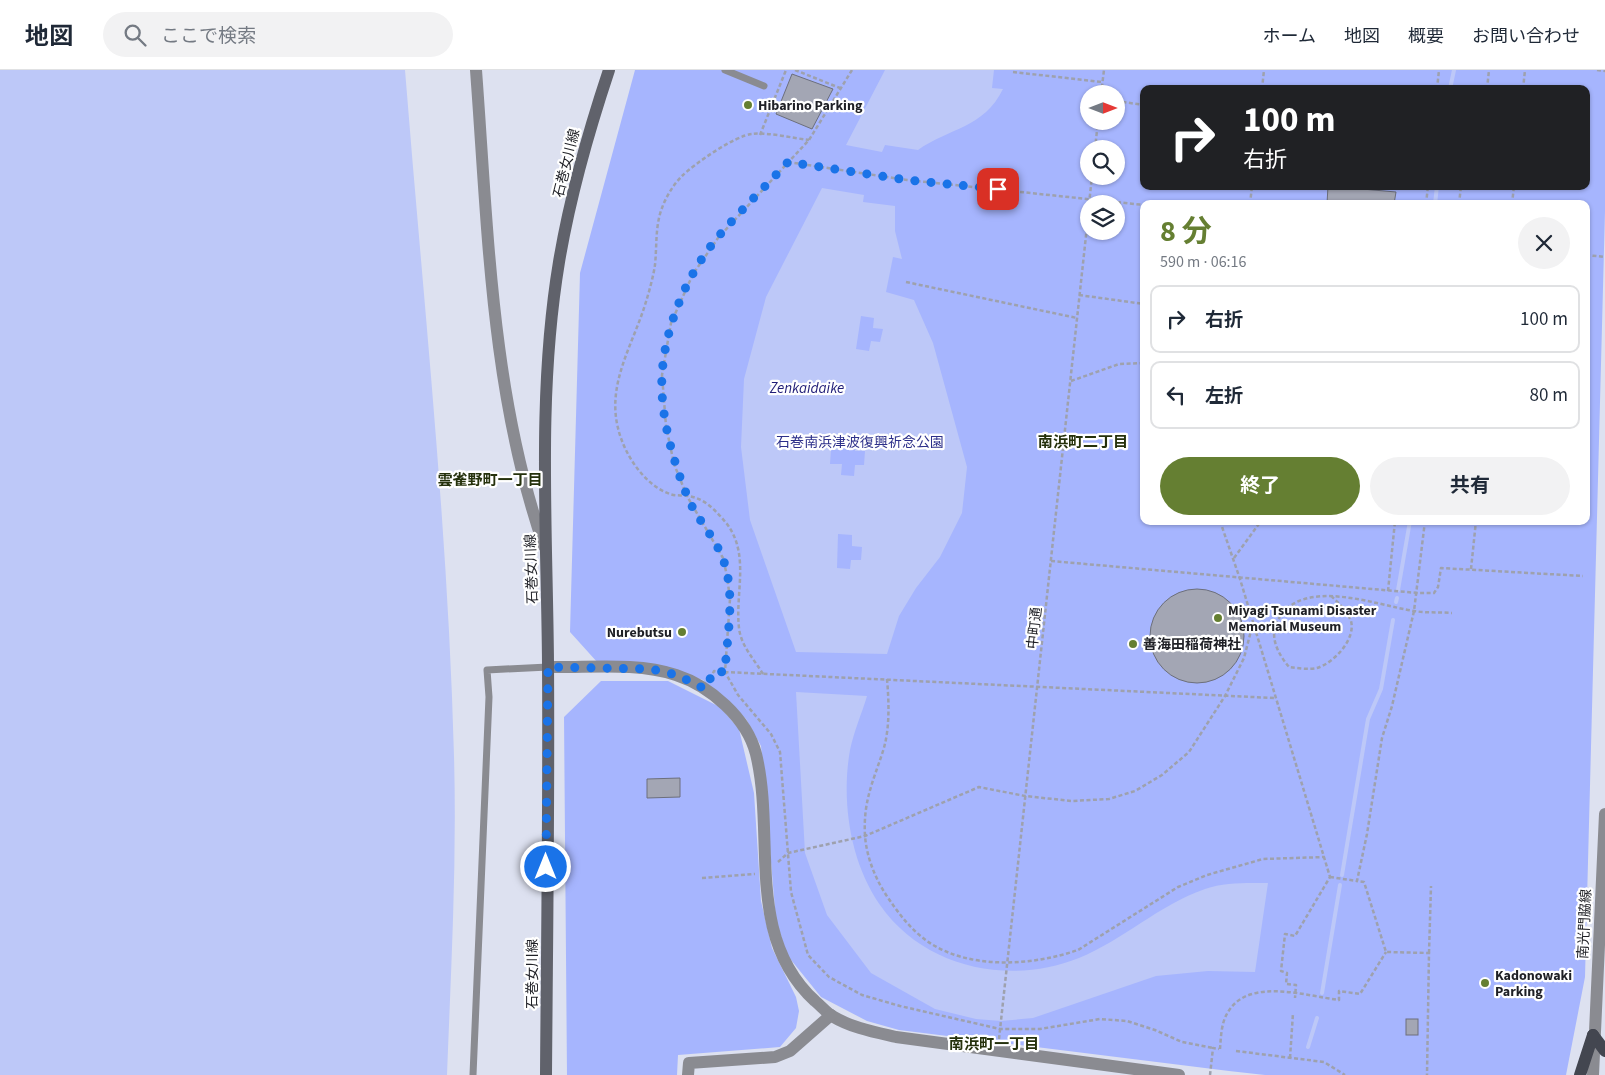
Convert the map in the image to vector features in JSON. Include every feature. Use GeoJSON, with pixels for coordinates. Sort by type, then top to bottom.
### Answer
{"type":"FeatureCollection","features":[{"type":"Feature","properties":{"kind":"main road","name":"石巻女川線"},"geometry":{"type":"LineString","coordinates":[[546,1075],[548,667],[545,548],[549,350],[559,262],[583,147],[609,70]]}},
{"type":"Feature","properties":{"kind":"main road"},"geometry":{"type":"LineString","coordinates":[[1593,1035],[1605,1051]]}},
{"type":"Feature","properties":{"kind":"main road"},"geometry":{"type":"LineString","coordinates":[[1580,1075],[1593,1035]]}},
{"type":"Feature","properties":{"kind":"street"},"geometry":{"type":"LineString","coordinates":[[476,70],[495,318],[508,416],[531,508],[545,548]]}},
{"type":"Feature","properties":{"kind":"street"},"geometry":{"type":"LineString","coordinates":[[548,667],[651,669],[677,675],[705,689],[732,711],[748,732],[756,753],[760,777],[765,874],[772,921],[781,954],[800,987],[831,1015],[853,1026],[896,1037],[1179,1075]]}},
{"type":"Feature","properties":{"kind":"street","name":"南光門脇線"},"geometry":{"type":"LineString","coordinates":[[1593,1075],[1593,1035],[1605,814]]}},
{"type":"Feature","properties":{"kind":"street"},"geometry":{"type":"LineString","coordinates":[[688,1075],[689,1063],[775,1057],[790,1051],[831,1015]]}},
{"type":"Feature","properties":{"kind":"lane"},"geometry":{"type":"LineString","coordinates":[[725,70],[764,86]]}},
{"type":"Feature","properties":{"kind":"lane"},"geometry":{"type":"LineString","coordinates":[[473,1075],[489,697],[487,670],[548,667]]}},
{"type":"Feature","properties":{"kind":"path"},"geometry":{"type":"LineString","coordinates":[[760,135],[786,70]]}},
{"type":"Feature","properties":{"kind":"path"},"geometry":{"type":"LineString","coordinates":[[795,70],[840,88]]}},
{"type":"Feature","properties":{"kind":"path"},"geometry":{"type":"LineString","coordinates":[[852,70],[809,140],[718,238],[693,274],[671,323],[662,376],[666,426],[674,464],[686,496],[723,558],[727,576],[730,599],[725,672],[738,695],[771,734],[780,752],[791,892],[808,955],[829,977],[862,994],[900,1006],[1000,1030],[1040,1029],[1100,1019],[1127,1021],[1155,1030],[1182,1042],[1220,1049],[1223,1024],[1228,1012],[1236,1002],[1257,991],[1339,1000],[1339,991],[1360,994],[1386,952],[1364,882],[1330,877]]}},
{"type":"Feature","properties":{"kind":"path"},"geometry":{"type":"LineString","coordinates":[[1102,85],[1104,70]]}},
{"type":"Feature","properties":{"kind":"path"},"geometry":{"type":"LineString","coordinates":[[1262,85],[1264,70]]}},
{"type":"Feature","properties":{"kind":"path"},"geometry":{"type":"LineString","coordinates":[[1437,85],[1439,70]]}},
{"type":"Feature","properties":{"kind":"path"},"geometry":{"type":"LineString","coordinates":[[1487,85],[1489,70]]}},
{"type":"Feature","properties":{"kind":"path"},"geometry":{"type":"LineString","coordinates":[[1523,85],[1525,70]]}},
{"type":"Feature","properties":{"kind":"path"},"geometry":{"type":"LineString","coordinates":[[1597,70],[1605,71]]}},
{"type":"Feature","properties":{"kind":"path"},"geometry":{"type":"LineString","coordinates":[[1013,72],[1102,82]]}},
{"type":"Feature","properties":{"kind":"path"},"geometry":{"type":"LineString","coordinates":[[1125,102],[1140,104]]}},
{"type":"Feature","properties":{"kind":"path"},"geometry":{"type":"LineString","coordinates":[[763,674],[747,652],[739,628],[741,566],[738,546],[729,527],[718,513],[698,498],[671,495],[654,486],[637,468],[624,447],[618,428],[615,401],[617,378],[651,283],[661,209],[669,192],[682,176],[726,145],[752,134],[809,140]]}},
{"type":"Feature","properties":{"kind":"path"},"geometry":{"type":"LineString","coordinates":[[788,162],[907,180],[1080,198]]}},
{"type":"Feature","properties":{"kind":"path"},"geometry":{"type":"LineString","coordinates":[[1125,203],[1140,205]]}},
{"type":"Feature","properties":{"kind":"path","name":"中町通"},"geometry":{"type":"LineString","coordinates":[[998,1050],[1085,240]]}},
{"type":"Feature","properties":{"kind":"path"},"geometry":{"type":"LineString","coordinates":[[1590,255],[1605,257]]}},
{"type":"Feature","properties":{"kind":"path"},"geometry":{"type":"LineString","coordinates":[[906,282],[1077,318]]}},
{"type":"Feature","properties":{"kind":"path"},"geometry":{"type":"LineString","coordinates":[[1079,295],[1140,303]]}},
{"type":"Feature","properties":{"kind":"path"},"geometry":{"type":"LineString","coordinates":[[1070,382],[1120,364],[1140,363]]}},
{"type":"Feature","properties":{"kind":"path"},"geometry":{"type":"LineString","coordinates":[[1221,525],[1254,623],[1274,698],[1330,877],[1294,936],[1285,934],[1281,971],[1286,973],[1286,984],[1296,985],[1295,996]]}},
{"type":"Feature","properties":{"kind":"path"},"geometry":{"type":"LineString","coordinates":[[1233,559],[1258,525]]}},
{"type":"Feature","properties":{"kind":"path"},"geometry":{"type":"LineString","coordinates":[[1388,591],[1395,525]]}},
{"type":"Feature","properties":{"kind":"path"},"geometry":{"type":"LineString","coordinates":[[1357,881],[1367,834],[1382,738],[1392,706],[1418,593],[1425,525]]}},
{"type":"Feature","properties":{"kind":"path"},"geometry":{"type":"LineString","coordinates":[[1470,569],[1476,525]]}},
{"type":"Feature","properties":{"kind":"path"},"geometry":{"type":"LineString","coordinates":[[1051,561],[1240,579],[1418,593],[1434,592],[1438,587],[1441,568],[1583,576]]}},
{"type":"Feature","properties":{"kind":"path"},"geometry":{"type":"LineString","coordinates":[[1331,596],[1343,607],[1351,621],[1351,634],[1345,645],[1334,658],[1317,668],[1289,667],[1282,658],[1274,639],[1276,624],[1286,607],[1298,600],[1331,596],[1368,600],[1414,611],[1452,612]]}},
{"type":"Feature","properties":{"kind":"path"},"geometry":{"type":"LineString","coordinates":[[702,878],[765,874],[788,854],[865,836],[979,787],[1025,796],[1072,801],[1109,798],[1135,791],[1162,775],[1189,752],[1224,696],[1244,658],[1254,623]]}},
{"type":"Feature","properties":{"kind":"path"},"geometry":{"type":"LineString","coordinates":[[705,689],[714,671],[1274,698]]}},
{"type":"Feature","properties":{"kind":"path"},"geometry":{"type":"LineString","coordinates":[[887,679],[887,726],[884,750],[872,776],[866,805],[865,836],[869,860],[883,890],[910,927],[927,941],[953,955],[1008,962],[1061,956],[1078,950],[1178,887],[1207,875],[1263,859],[1325,857]]}},
{"type":"Feature","properties":{"kind":"path"},"geometry":{"type":"LineString","coordinates":[[1428,1075],[1432,886]]}},
{"type":"Feature","properties":{"kind":"path"},"geometry":{"type":"LineString","coordinates":[[1386,952],[1430,953]]}},
{"type":"Feature","properties":{"kind":"path"},"geometry":{"type":"LineString","coordinates":[[1290,1058],[1293,1013]]}},
{"type":"Feature","properties":{"kind":"path"},"geometry":{"type":"LineString","coordinates":[[1210,1075],[1213,1048]]}},
{"type":"Feature","properties":{"kind":"path"},"geometry":{"type":"LineString","coordinates":[[1236,1051],[1324,1062],[1344,1075]]}},
{"type":"Feature","properties":{"kind":"green space","name":"石巻南浜津波復興祈念公園"},"geometry":{"type":"Polygon","coordinates":[[[635,70],[1605,70],[1605,211],[1585,977],[1566,1075],[1265,1075],[899,1030],[867,1021],[821,997],[787,955],[776,920],[761,746],[746,719],[703,680],[649,665],[598,663],[570,632],[580,273],[635,70]]]}},
{"type":"Feature","properties":{"kind":"green space"},"geometry":{"type":"Polygon","coordinates":[[[601,681],[668,681],[720,707],[739,729],[754,793],[761,901],[772,948],[796,997],[799,1011],[796,1028],[780,1047],[678,1055],[677,1075],[567,1075],[564,717],[601,681]]]}},
{"type":"Feature","properties":{"kind":"water"},"geometry":{"type":"Polygon","coordinates":[[[0,70],[405,70],[441,498],[451,670],[455,836],[447,1075],[0,1075],[0,70]]]}},
{"type":"Feature","properties":{"kind":"water"},"geometry":{"type":"Polygon","coordinates":[[[885,70],[994,70],[992,88],[1003,89],[995,102],[976,120],[918,150],[885,145],[882,152],[846,145],[885,70]]]}},
{"type":"Feature","properties":{"kind":"water","name":"Zenkaidaike"},"geometry":{"type":"Polygon","coordinates":[[[822,188],[864,195],[863,202],[895,206],[895,231],[902,259],[893,257],[886,292],[914,300],[933,343],[967,467],[962,513],[940,557],[916,588],[899,616],[887,654],[796,652],[750,520],[741,447],[744,379],[766,297],[822,188]],[[861,316],[856,349],[869,351],[871,341],[880,342],[883,329],[873,328],[874,318],[861,316]],[[843,441],[842,450],[831,450],[830,464],[842,464],[841,475],[854,476],[855,465],[864,465],[865,451],[855,451],[856,441],[843,441]],[[838,534],[837,568],[850,569],[851,560],[861,560],[862,547],[852,546],[852,535],[838,534]]]}},
{"type":"Feature","properties":{"kind":"water"},"geometry":{"type":"Polygon","coordinates":[[[796,692],[867,696],[850,750],[847,770],[850,830],[861,870],[880,905],[898,927],[920,944],[944,957],[970,966],[997,970],[1025,970],[1052,966],[1095,951],[1172,904],[1205,889],[1228,884],[1268,883],[1255,972],[1208,971],[1156,976],[1033,1018],[1001,1021],[976,1019],[935,1009],[871,973],[827,915],[805,853],[796,692]]]}},
{"type":"Feature","properties":{"kind":"building"},"geometry":{"type":"Polygon","coordinates":[[[792,74],[833,89],[812,129],[776,114],[792,74]]]}},
{"type":"Feature","properties":{"kind":"building"},"geometry":{"type":"Polygon","coordinates":[[[1328,190],[1396,192],[1395,200],[1327,200],[1328,190]]]}},
{"type":"Feature","properties":{"kind":"building"},"geometry":{"type":"Polygon","coordinates":[[[1197,589],[1215,593],[1230,603],[1240,618],[1244,636],[1240,654],[1230,669],[1215,679],[1197,683],[1179,679],[1164,669],[1154,654],[1150,636],[1154,618],[1164,603],[1179,593],[1197,589]]]}},
{"type":"Feature","properties":{"kind":"building"},"geometry":{"type":"Polygon","coordinates":[[[680,778],[680,797],[647,798],[647,779],[680,778]]]}},
{"type":"Feature","properties":{"kind":"building"},"geometry":{"type":"Polygon","coordinates":[[[1406,1019],[1418,1019],[1418,1035],[1406,1035],[1406,1019]]]}},
{"type":"Feature","properties":{"kind":"waterway"},"geometry":{"type":"LineString","coordinates":[[1451,85],[1454,70]]}},
{"type":"Feature","properties":{"kind":"waterway"},"geometry":{"type":"LineString","coordinates":[[1435,200],[1437,190]]}},
{"type":"Feature","properties":{"kind":"waterway"},"geometry":{"type":"LineString","coordinates":[[1398,590],[1409,525]]}},
{"type":"Feature","properties":{"kind":"waterway"},"geometry":{"type":"LineString","coordinates":[[1396,602],[1397,598]]}},
{"type":"Feature","properties":{"kind":"waterway"},"geometry":{"type":"LineString","coordinates":[[1342,875],[1368,719],[1381,689],[1393,620]]}},
{"type":"Feature","properties":{"kind":"waterway"},"geometry":{"type":"LineString","coordinates":[[1322,993],[1340,885]]}},
{"type":"Feature","properties":{"kind":"waterway"},"geometry":{"type":"LineString","coordinates":[[1308,1047],[1317,1018]]}},
{"type":"Feature","properties":{"kind":"place","name":"Hibarino Parking"},"geometry":{"type":"Point","coordinates":[748,105]}},
{"type":"Feature","properties":{"kind":"place","name":"Miyagi Tsunami Disaster Memorial Museum"},"geometry":{"type":"Point","coordinates":[1218,618]}},
{"type":"Feature","properties":{"kind":"place","name":"Nurebutsu"},"geometry":{"type":"Point","coordinates":[682,632]}},
{"type":"Feature","properties":{"kind":"place","name":"善海田稲荷神社"},"geometry":{"type":"Point","coordinates":[1133,644]}},
{"type":"Feature","properties":{"kind":"place","name":"Kadonowaki Parking"},"geometry":{"type":"Point","coordinates":[1485,983]}},
{"type":"Feature","properties":{"kind":"district","name":"南浜町二丁目"},"geometry":{"type":"Point","coordinates":[1083,442]}},
{"type":"Feature","properties":{"kind":"district","name":"雲雀野町一丁目"},"geometry":{"type":"Point","coordinates":[490,480]}},
{"type":"Feature","properties":{"kind":"district","name":"南浜町一丁目"},"geometry":{"type":"Point","coordinates":[994,1044]}},
{"type":"Feature","properties":{"kind":"route"},"geometry":{"type":"LineString","coordinates":[[546,867],[548,667],[651,669],[677,675],[705,689],[714,671],[725,672],[730,599],[723,558],[686,496],[674,464],[666,426],[662,376],[671,323],[693,274],[718,238],[788,162],[907,180],[998,189]]}}]}
